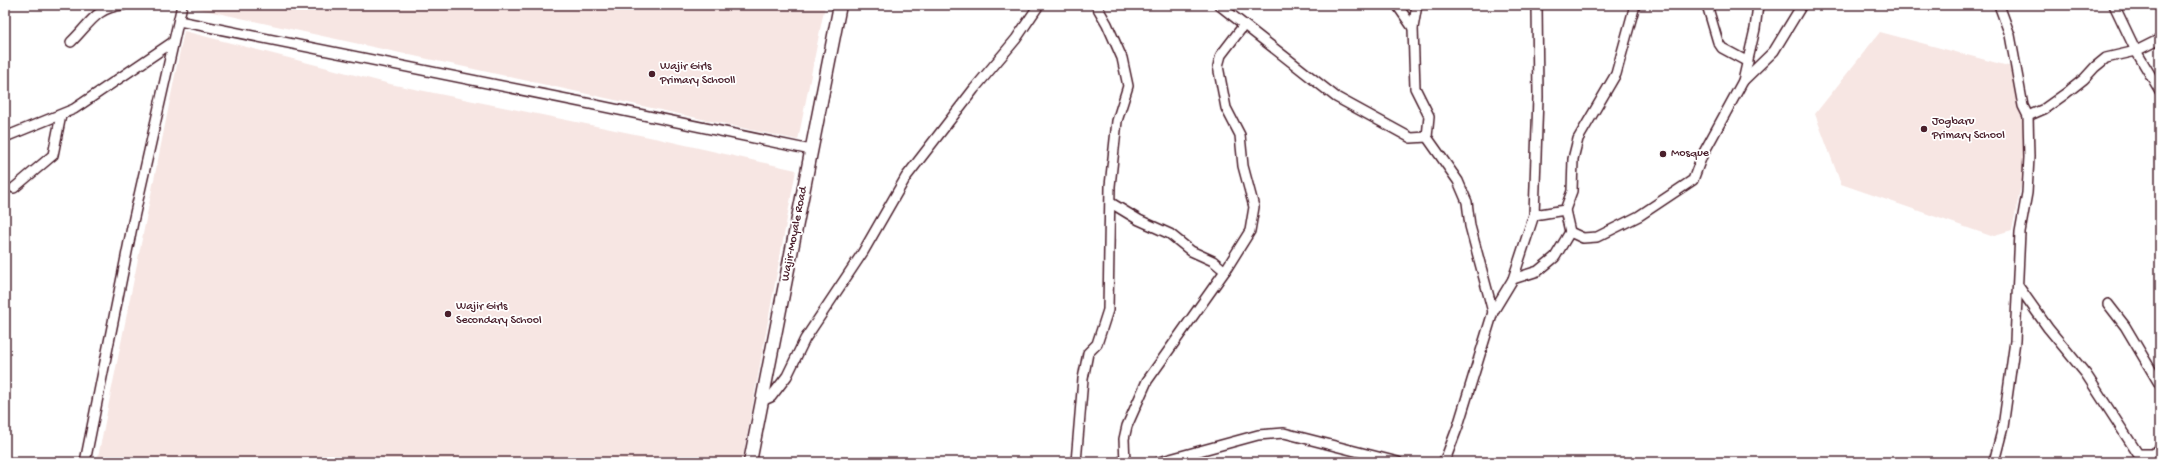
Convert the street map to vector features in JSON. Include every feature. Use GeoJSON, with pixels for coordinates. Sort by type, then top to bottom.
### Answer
{"type":"FeatureCollection","features":[{"type":"Feature","properties":{"kind":"main road","name":"Wajir-Moyale Road"},"geometry":{"type":"LineString","coordinates":[[750,462],[840,5]]}},
{"type":"Feature","properties":{"kind":"street"},"geometry":{"type":"LineString","coordinates":[[71,42],[98,13],[111,6],[124,5]]}},
{"type":"Feature","properties":{"kind":"street"},"geometry":{"type":"LineString","coordinates":[[85,462],[133,222],[182,5]]}},
{"type":"Feature","properties":{"kind":"street"},"geometry":{"type":"LineString","coordinates":[[762,401],[771,397],[787,376],[805,339],[863,252],[906,178],[974,89],[1016,39],[1039,5]]}},
{"type":"Feature","properties":{"kind":"street"},"geometry":{"type":"LineString","coordinates":[[1076,462],[1085,366],[1088,353],[1097,344],[1108,310],[1111,203],[1110,186],[1117,121],[1128,86],[1122,58],[1107,24],[1096,5]]}},
{"type":"Feature","properties":{"kind":"street"},"geometry":{"type":"LineString","coordinates":[[1219,5],[1336,97],[1411,138],[1427,137]]}},
{"type":"Feature","properties":{"kind":"street"},"geometry":{"type":"LineString","coordinates":[[1397,5],[1413,28]]}},
{"type":"Feature","properties":{"kind":"street"},"geometry":{"type":"LineString","coordinates":[[1417,5],[1413,28],[1415,88],[1429,116],[1427,137],[1458,181],[1467,202],[1470,226],[1493,312]]}},
{"type":"Feature","properties":{"kind":"street"},"geometry":{"type":"LineString","coordinates":[[1443,462],[1458,426],[1493,312],[1513,279],[1534,215],[1538,97],[1537,5]]}},
{"type":"Feature","properties":{"kind":"street"},"geometry":{"type":"LineString","coordinates":[[1513,279],[1538,271],[1555,257],[1570,232],[1565,210],[1572,191],[1573,159],[1578,139],[1616,74],[1635,5]]}},
{"type":"Feature","properties":{"kind":"street"},"geometry":{"type":"LineString","coordinates":[[1707,5],[1718,42],[1722,48],[1748,62]]}},
{"type":"Feature","properties":{"kind":"street"},"geometry":{"type":"LineString","coordinates":[[1570,232],[1583,238],[1597,237],[1639,216],[1693,180],[1702,156],[1743,81],[1748,62],[1758,5]]}},
{"type":"Feature","properties":{"kind":"street"},"geometry":{"type":"LineString","coordinates":[[1743,81],[1774,51],[1802,5]]}},
{"type":"Feature","properties":{"kind":"street"},"geometry":{"type":"LineString","coordinates":[[1994,462],[2003,427],[2012,370],[2019,287],[2020,232],[2027,193],[2030,157],[2028,116],[2024,106],[2010,35],[1999,5]]}},
{"type":"Feature","properties":{"kind":"street"},"geometry":{"type":"LineString","coordinates":[[2114,5],[2136,51],[2160,91]]}},
{"type":"Feature","properties":{"kind":"street"},"geometry":{"type":"LineString","coordinates":[[179,22],[581,102],[811,150]]}},
{"type":"Feature","properties":{"kind":"street"},"geometry":{"type":"LineString","coordinates":[[1125,462],[1124,439],[1127,426],[1147,381],[1225,271],[1250,231],[1254,207],[1243,166],[1240,135],[1226,108],[1223,84],[1219,75],[1218,66],[1221,55],[1244,25]]}},
{"type":"Feature","properties":{"kind":"street"},"geometry":{"type":"LineString","coordinates":[[2028,116],[2044,109],[2084,79],[2106,58],[2136,51],[2160,39]]}},
{"type":"Feature","properties":{"kind":"street"},"geometry":{"type":"LineString","coordinates":[[5,137],[74,109],[173,42]]}},
{"type":"Feature","properties":{"kind":"street"},"geometry":{"type":"LineString","coordinates":[[14,188],[53,155],[61,115]]}},
{"type":"Feature","properties":{"kind":"street"},"geometry":{"type":"LineString","coordinates":[[1111,203],[1139,220],[1170,234],[1191,251],[1213,261],[1225,271]]}},
{"type":"Feature","properties":{"kind":"street"},"geometry":{"type":"LineString","coordinates":[[1534,215],[1545,212],[1565,210]]}},
{"type":"Feature","properties":{"kind":"street"},"geometry":{"type":"LineString","coordinates":[[2019,287],[2048,328],[2086,374],[2138,454],[2147,459],[2160,449]]}},
{"type":"Feature","properties":{"kind":"street"},"geometry":{"type":"LineString","coordinates":[[2108,304],[2125,326],[2160,386]]}},
{"type":"Feature","properties":{"kind":"street"},"geometry":{"type":"LineString","coordinates":[[1159,462],[1258,435],[1284,433],[1398,462]]}},
{"type":"Feature","properties":{"kind":"shaded area","name":"Wajir Girls Primary Schooll"},"geometry":{"type":"Polygon","coordinates":[[[191,5],[825,5],[798,140],[190,7],[191,5]]]}},
{"type":"Feature","properties":{"kind":"shaded area","name":"Wajir Girls Secondary School"},"geometry":{"type":"Polygon","coordinates":[[[184,31],[390,84],[659,139],[796,170],[742,462],[97,462],[184,31]]]}},
{"type":"Feature","properties":{"kind":"shaded area","name":"Jogbaru Primary School"},"geometry":{"type":"Polygon","coordinates":[[[1880,32],[2012,67],[2030,140],[2012,230],[1991,236],[1841,184],[1815,114],[1880,32]]]}},
{"type":"Feature","properties":{"kind":"place","name":"Wajir Girls Primary Schooll"},"geometry":{"type":"Point","coordinates":[652,74]}},
{"type":"Feature","properties":{"kind":"place","name":"Jogbaru Primary School"},"geometry":{"type":"Point","coordinates":[1924,129]}},
{"type":"Feature","properties":{"kind":"place","name":"Mosque"},"geometry":{"type":"Point","coordinates":[1663,154]}},
{"type":"Feature","properties":{"kind":"place","name":"Wajir Girls Secondary School"},"geometry":{"type":"Point","coordinates":[448,314]}}]}
